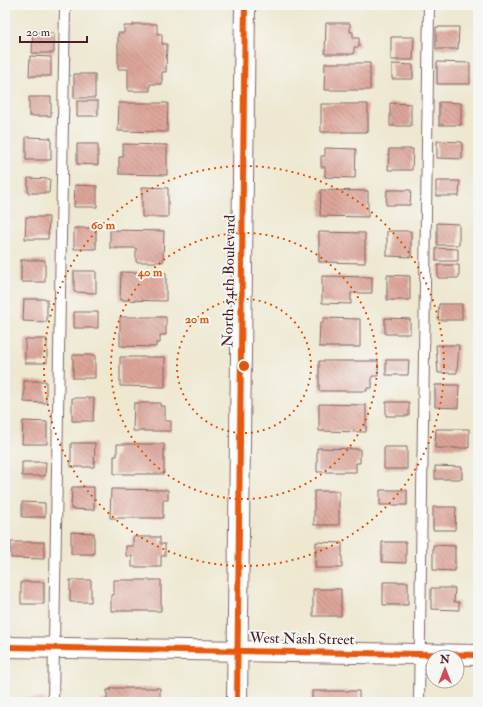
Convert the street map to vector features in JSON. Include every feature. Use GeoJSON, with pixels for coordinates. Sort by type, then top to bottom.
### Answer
{"type":"FeatureCollection","features":[{"type":"Feature","properties":{"kind":"street","name":"North 54th Boulevard"},"geometry":{"type":"LineString","coordinates":[[237,702],[245,5]]}},
{"type":"Feature","properties":{"kind":"street","name":"West Nash Street"},"geometry":{"type":"LineString","coordinates":[[5,647],[478,655]]}},
{"type":"Feature","properties":{"kind":"lane"},"geometry":{"type":"LineString","coordinates":[[53,702],[65,5]]}},
{"type":"Feature","properties":{"kind":"lane"},"geometry":{"type":"LineString","coordinates":[[419,702],[429,5]]}},
{"type":"Feature","properties":{"kind":"building"},"geometry":{"type":"Polygon","coordinates":[[[326,23],[350,23],[350,32],[353,32],[353,38],[359,38],[359,47],[354,47],[354,54],[325,54],[326,23]]]}},
{"type":"Feature","properties":{"kind":"building"},"geometry":{"type":"Polygon","coordinates":[[[133,24],[157,24],[157,34],[162,34],[162,44],[167,44],[166,72],[162,72],[162,84],[150,84],[150,91],[128,91],[128,69],[118,69],[118,33],[124,33],[124,26],[133,26],[133,24]]]}},
{"type":"Feature","properties":{"kind":"building"},"geometry":{"type":"Polygon","coordinates":[[[436,27],[459,27],[458,49],[436,49],[436,27]]]}},
{"type":"Feature","properties":{"kind":"building"},"geometry":{"type":"Polygon","coordinates":[[[33,32],[54,33],[54,53],[32,53],[33,32]]]}},
{"type":"Feature","properties":{"kind":"building"},"geometry":{"type":"Polygon","coordinates":[[[391,37],[414,37],[413,60],[391,60],[391,37]]]}},
{"type":"Feature","properties":{"kind":"building"},"geometry":{"type":"Polygon","coordinates":[[[30,56],[51,57],[51,76],[29,76],[30,56]]]}},
{"type":"Feature","properties":{"kind":"building"},"geometry":{"type":"Polygon","coordinates":[[[437,62],[470,63],[470,84],[437,84],[437,62]]]}},
{"type":"Feature","properties":{"kind":"building"},"geometry":{"type":"Polygon","coordinates":[[[325,63],[370,63],[370,90],[324,90],[325,63]]]}},
{"type":"Feature","properties":{"kind":"building"},"geometry":{"type":"Polygon","coordinates":[[[392,64],[413,65],[413,79],[392,79],[392,64]]]}},
{"type":"Feature","properties":{"kind":"building"},"geometry":{"type":"Polygon","coordinates":[[[74,74],[95,74],[95,98],[74,98],[74,74]]]}},
{"type":"Feature","properties":{"kind":"building"},"geometry":{"type":"Polygon","coordinates":[[[29,97],[51,97],[51,116],[29,116],[29,97]]]}},
{"type":"Feature","properties":{"kind":"building"},"geometry":{"type":"Polygon","coordinates":[[[77,101],[98,101],[98,116],[77,116],[77,101]]]}},
{"type":"Feature","properties":{"kind":"building"},"geometry":{"type":"Polygon","coordinates":[[[439,102],[461,103],[461,125],[439,125],[439,102]]]}},
{"type":"Feature","properties":{"kind":"building"},"geometry":{"type":"Polygon","coordinates":[[[119,103],[168,103],[167,132],[118,131],[119,103]]]}},
{"type":"Feature","properties":{"kind":"building"},"geometry":{"type":"Polygon","coordinates":[[[390,103],[411,104],[411,126],[390,126],[390,103]]]}},
{"type":"Feature","properties":{"kind":"building"},"geometry":{"type":"Polygon","coordinates":[[[321,104],[368,104],[368,132],[321,132],[321,104]]]}},
{"type":"Feature","properties":{"kind":"building"},"geometry":{"type":"Polygon","coordinates":[[[26,137],[51,138],[51,160],[26,160],[26,137]]]}},
{"type":"Feature","properties":{"kind":"building"},"geometry":{"type":"Polygon","coordinates":[[[437,141],[462,142],[462,159],[437,158],[437,141]]]}},
{"type":"Feature","properties":{"kind":"building"},"geometry":{"type":"Polygon","coordinates":[[[77,144],[98,144],[98,165],[77,164],[77,144]]]}},
{"type":"Feature","properties":{"kind":"building"},"geometry":{"type":"Polygon","coordinates":[[[123,144],[167,145],[167,175],[119,174],[119,157],[123,157],[123,144]]]}},
{"type":"Feature","properties":{"kind":"building"},"geometry":{"type":"Polygon","coordinates":[[[325,148],[356,149],[355,178],[325,177],[325,167],[321,167],[321,156],[325,156],[325,148]]]}},
{"type":"Feature","properties":{"kind":"building"},"geometry":{"type":"Polygon","coordinates":[[[389,149],[413,149],[412,170],[388,170],[389,149]]]}},
{"type":"Feature","properties":{"kind":"building"},"geometry":{"type":"Polygon","coordinates":[[[28,178],[50,179],[49,193],[28,193],[28,178]]]}},
{"type":"Feature","properties":{"kind":"building"},"geometry":{"type":"Polygon","coordinates":[[[436,181],[460,181],[459,196],[436,196],[436,181]]]}},
{"type":"Feature","properties":{"kind":"building"},"geometry":{"type":"Polygon","coordinates":[[[75,185],[97,186],[97,207],[74,207],[75,185]]]}},
{"type":"Feature","properties":{"kind":"building"},"geometry":{"type":"Polygon","coordinates":[[[142,187],[168,188],[168,217],[142,217],[142,187]]]}},
{"type":"Feature","properties":{"kind":"building"},"geometry":{"type":"Polygon","coordinates":[[[321,190],[368,191],[368,217],[320,216],[321,190]]]}},
{"type":"Feature","properties":{"kind":"building"},"geometry":{"type":"Polygon","coordinates":[[[387,190],[411,190],[410,205],[386,205],[387,190]]]}},
{"type":"Feature","properties":{"kind":"building"},"geometry":{"type":"Polygon","coordinates":[[[26,217],[49,217],[48,239],[25,239],[26,217]]]}},
{"type":"Feature","properties":{"kind":"building"},"geometry":{"type":"Polygon","coordinates":[[[437,223],[459,224],[459,245],[437,245],[437,223]]]}},
{"type":"Feature","properties":{"kind":"building"},"geometry":{"type":"Polygon","coordinates":[[[74,228],[96,228],[96,249],[74,249],[74,228]]]}},
{"type":"Feature","properties":{"kind":"building"},"geometry":{"type":"Polygon","coordinates":[[[110,230],[164,231],[163,262],[136,262],[136,248],[110,248],[110,230]]]}},
{"type":"Feature","properties":{"kind":"building"},"geometry":{"type":"Polygon","coordinates":[[[387,231],[411,231],[411,257],[387,256],[387,231]]]}},
{"type":"Feature","properties":{"kind":"building"},"geometry":{"type":"Polygon","coordinates":[[[319,232],[365,233],[365,263],[319,262],[319,232]]]}},
{"type":"Feature","properties":{"kind":"building"},"geometry":{"type":"Polygon","coordinates":[[[436,248],[458,249],[458,261],[436,261],[436,248]]]}},
{"type":"Feature","properties":{"kind":"building"},"geometry":{"type":"Polygon","coordinates":[[[21,260],[45,260],[45,282],[21,282],[21,260]]]}},
{"type":"Feature","properties":{"kind":"building"},"geometry":{"type":"Polygon","coordinates":[[[438,265],[459,265],[459,278],[438,278],[438,265]]]}},
{"type":"Feature","properties":{"kind":"building"},"geometry":{"type":"Polygon","coordinates":[[[74,271],[96,271],[96,293],[74,292],[74,271]]]}},
{"type":"Feature","properties":{"kind":"building"},"geometry":{"type":"Polygon","coordinates":[[[121,272],[166,273],[166,301],[120,300],[121,272]]]}},
{"type":"Feature","properties":{"kind":"building"},"geometry":{"type":"Polygon","coordinates":[[[387,275],[410,276],[410,300],[387,300],[387,275]]]}},
{"type":"Feature","properties":{"kind":"building"},"geometry":{"type":"Polygon","coordinates":[[[322,276],[372,277],[372,293],[351,293],[351,304],[322,303],[322,276]]]}},
{"type":"Feature","properties":{"kind":"building"},"geometry":{"type":"Polygon","coordinates":[[[5,299],[9,299],[8,316],[5,316],[5,299]]]}},
{"type":"Feature","properties":{"kind":"building"},"geometry":{"type":"Polygon","coordinates":[[[24,299],[47,299],[47,322],[23,321],[24,299]]]}},
{"type":"Feature","properties":{"kind":"building"},"geometry":{"type":"Polygon","coordinates":[[[439,304],[462,304],[462,320],[438,320],[439,304]]]}},
{"type":"Feature","properties":{"kind":"building"},"geometry":{"type":"Polygon","coordinates":[[[74,312],[98,312],[98,328],[74,328],[74,312]]]}},
{"type":"Feature","properties":{"kind":"building"},"geometry":{"type":"Polygon","coordinates":[[[120,317],[166,317],[166,335],[160,335],[160,343],[156,343],[156,347],[120,346],[120,317]]]}},
{"type":"Feature","properties":{"kind":"building"},"geometry":{"type":"Polygon","coordinates":[[[323,318],[360,319],[360,347],[319,347],[320,323],[323,323],[323,318]]]}},
{"type":"Feature","properties":{"kind":"building"},"geometry":{"type":"Polygon","coordinates":[[[385,318],[410,319],[410,334],[385,334],[385,318]]]}},
{"type":"Feature","properties":{"kind":"building"},"geometry":{"type":"Polygon","coordinates":[[[25,339],[47,339],[47,363],[25,363],[25,339]]]}},
{"type":"Feature","properties":{"kind":"building"},"geometry":{"type":"Polygon","coordinates":[[[436,345],[459,345],[457,373],[438,373],[436,345]]]}},
{"type":"Feature","properties":{"kind":"building"},"geometry":{"type":"Polygon","coordinates":[[[73,355],[95,355],[95,378],[73,378],[73,355]]]}},
{"type":"Feature","properties":{"kind":"building"},"geometry":{"type":"Polygon","coordinates":[[[120,357],[165,357],[165,387],[120,386],[120,357]]]}},
{"type":"Feature","properties":{"kind":"building"},"geometry":{"type":"Polygon","coordinates":[[[386,360],[409,360],[408,375],[386,375],[386,360]]]}},
{"type":"Feature","properties":{"kind":"building"},"geometry":{"type":"Polygon","coordinates":[[[319,361],[378,361],[378,376],[372,376],[372,388],[367,388],[367,391],[319,391],[319,361]]]}},
{"type":"Feature","properties":{"kind":"building"},"geometry":{"type":"Polygon","coordinates":[[[24,381],[46,381],[46,403],[24,402],[24,381]]]}},
{"type":"Feature","properties":{"kind":"building"},"geometry":{"type":"Polygon","coordinates":[[[435,385],[459,385],[458,408],[435,407],[435,385]]]}},
{"type":"Feature","properties":{"kind":"building"},"geometry":{"type":"Polygon","coordinates":[[[72,398],[94,398],[93,421],[72,421],[72,398]]]}},
{"type":"Feature","properties":{"kind":"building"},"geometry":{"type":"Polygon","coordinates":[[[386,402],[409,402],[409,416],[386,416],[386,402]]]}},
{"type":"Feature","properties":{"kind":"building"},"geometry":{"type":"Polygon","coordinates":[[[134,403],[160,403],[160,406],[165,406],[165,421],[171,421],[171,431],[133,431],[134,403]]]}},
{"type":"Feature","properties":{"kind":"building"},"geometry":{"type":"Polygon","coordinates":[[[319,404],[366,405],[366,432],[319,431],[319,404]]]}},
{"type":"Feature","properties":{"kind":"building"},"geometry":{"type":"Polygon","coordinates":[[[23,421],[47,422],[47,444],[22,444],[23,421]]]}},
{"type":"Feature","properties":{"kind":"building"},"geometry":{"type":"Polygon","coordinates":[[[436,429],[469,429],[469,448],[435,448],[436,429]]]}},
{"type":"Feature","properties":{"kind":"building"},"geometry":{"type":"Polygon","coordinates":[[[71,443],[95,443],[94,467],[71,467],[71,443]]]}},
{"type":"Feature","properties":{"kind":"building"},"geometry":{"type":"Polygon","coordinates":[[[117,444],[164,444],[164,474],[114,474],[114,456],[117,456],[117,444]]]}},
{"type":"Feature","properties":{"kind":"building"},"geometry":{"type":"Polygon","coordinates":[[[384,447],[407,447],[407,469],[384,469],[384,447]]]}},
{"type":"Feature","properties":{"kind":"building"},"geometry":{"type":"Polygon","coordinates":[[[317,448],[360,449],[360,463],[356,463],[356,472],[317,472],[317,448]]]}},
{"type":"Feature","properties":{"kind":"building"},"geometry":{"type":"Polygon","coordinates":[[[22,462],[46,462],[45,476],[22,476],[22,462]]]}},
{"type":"Feature","properties":{"kind":"building"},"geometry":{"type":"Polygon","coordinates":[[[435,466],[462,467],[462,479],[435,479],[435,466]]]}},
{"type":"Feature","properties":{"kind":"building"},"geometry":{"type":"Polygon","coordinates":[[[72,487],[94,487],[94,510],[71,509],[72,487]]]}},
{"type":"Feature","properties":{"kind":"building"},"geometry":{"type":"Polygon","coordinates":[[[111,489],[168,490],[168,500],[163,500],[163,518],[110,518],[111,489]]]}},
{"type":"Feature","properties":{"kind":"building"},"geometry":{"type":"Polygon","coordinates":[[[380,490],[407,490],[407,505],[380,505],[380,490]]]}},
{"type":"Feature","properties":{"kind":"building"},"geometry":{"type":"Polygon","coordinates":[[[314,491],[339,491],[339,525],[314,525],[314,491]]]}},
{"type":"Feature","properties":{"kind":"building"},"geometry":{"type":"Polygon","coordinates":[[[22,502],[45,503],[45,517],[22,517],[22,502]]]}},
{"type":"Feature","properties":{"kind":"building"},"geometry":{"type":"Polygon","coordinates":[[[433,507],[456,507],[455,530],[433,530],[433,507]]]}},
{"type":"Feature","properties":{"kind":"building"},"geometry":{"type":"Polygon","coordinates":[[[475,508],[478,509],[478,537],[475,537],[475,508]]]}},
{"type":"Feature","properties":{"kind":"building"},"geometry":{"type":"Polygon","coordinates":[[[71,532],[94,533],[94,554],[71,554],[71,532]]]}},
{"type":"Feature","properties":{"kind":"building"},"geometry":{"type":"Polygon","coordinates":[[[133,537],[160,537],[160,544],[165,544],[165,556],[161,556],[161,567],[132,567],[132,556],[126,556],[126,546],[133,546],[133,537]]]}},
{"type":"Feature","properties":{"kind":"building"},"geometry":{"type":"Polygon","coordinates":[[[11,542],[44,542],[44,559],[11,558],[11,542]]]}},
{"type":"Feature","properties":{"kind":"building"},"geometry":{"type":"Polygon","coordinates":[[[316,542],[342,543],[342,568],[315,568],[316,542]]]}},
{"type":"Feature","properties":{"kind":"building"},"geometry":{"type":"Polygon","coordinates":[[[382,542],[406,542],[406,563],[382,562],[382,542]]]}},
{"type":"Feature","properties":{"kind":"building"},"geometry":{"type":"Polygon","coordinates":[[[433,545],[455,546],[455,571],[433,570],[433,545]]]}},
{"type":"Feature","properties":{"kind":"building"},"geometry":{"type":"Polygon","coordinates":[[[70,580],[91,580],[91,602],[70,602],[70,580]]]}},
{"type":"Feature","properties":{"kind":"building"},"geometry":{"type":"Polygon","coordinates":[[[114,580],[161,580],[161,611],[111,611],[111,595],[114,595],[114,580]]]}},
{"type":"Feature","properties":{"kind":"building"},"geometry":{"type":"Polygon","coordinates":[[[21,582],[44,582],[44,604],[21,604],[21,582]]]}},
{"type":"Feature","properties":{"kind":"building"},"geometry":{"type":"Polygon","coordinates":[[[383,582],[408,582],[408,605],[383,605],[383,582]]]}},
{"type":"Feature","properties":{"kind":"building"},"geometry":{"type":"Polygon","coordinates":[[[431,588],[455,588],[454,602],[459,602],[459,610],[431,609],[431,588]]]}},
{"type":"Feature","properties":{"kind":"building"},"geometry":{"type":"Polygon","coordinates":[[[313,589],[341,589],[341,616],[313,616],[313,589]]]}},
{"type":"Feature","properties":{"kind":"building"},"geometry":{"type":"Polygon","coordinates":[[[111,688],[160,688],[160,702],[102,702],[102,700],[107,700],[107,690],[111,690],[111,688]]]}},
{"type":"Feature","properties":{"kind":"building"},"geometry":{"type":"Polygon","coordinates":[[[312,691],[359,691],[359,702],[312,702],[312,691]]]}},
{"type":"Feature","properties":{"kind":"building"},"geometry":{"type":"Polygon","coordinates":[[[22,698],[45,699],[45,702],[22,702],[22,698]]]}},
{"type":"Feature","properties":{"kind":"cycle path"},"geometry":{"type":"LineString","coordinates":[[237,702],[245,5]]}},
{"type":"Feature","properties":{"kind":"cycle path"},"geometry":{"type":"LineString","coordinates":[[5,647],[478,655]]}}]}
